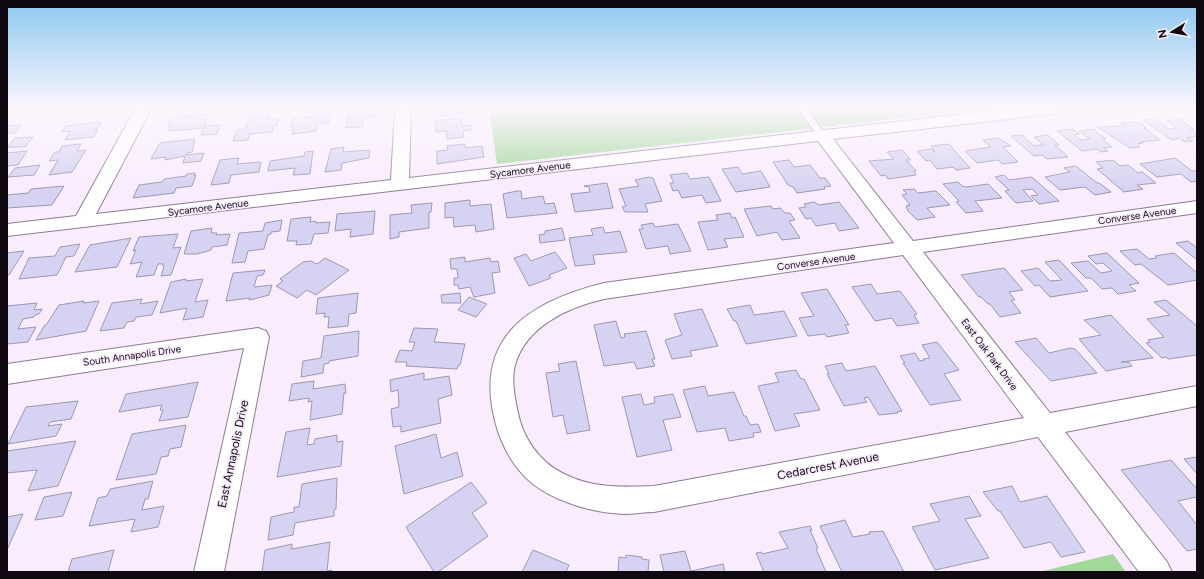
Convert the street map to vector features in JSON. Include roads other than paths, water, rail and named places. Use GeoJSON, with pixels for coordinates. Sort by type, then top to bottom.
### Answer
{"type":"FeatureCollection","features":[{"type":"Feature","properties":{"kind":"street"},"geometry":{"type":"LineString","coordinates":[[83,221],[129,136]]}},
{"type":"Feature","properties":{"kind":"street"},"geometry":{"type":"LineString","coordinates":[[400,184],[402,136]]}},
{"type":"Feature","properties":{"kind":"street","name":"Sycamore Avenue"},"geometry":{"type":"LineString","coordinates":[[7,230],[822,136]]}},
{"type":"Feature","properties":{"kind":"street","name":"East Oak Park Drive"},"geometry":{"type":"LineString","coordinates":[[822,136],[1157,572]]}},
{"type":"Feature","properties":{"kind":"street","name":"Converse Avenue"},"geometry":{"type":"LineString","coordinates":[[504,404],[502,385],[504,365],[512,347],[524,330],[537,318],[557,306],[579,296],[604,291],[908,247],[1197,207]]}},
{"type":"Feature","properties":{"kind":"street","name":"South Annapolis Drive"},"geometry":{"type":"LineString","coordinates":[[7,374],[258,337]]}},
{"type":"Feature","properties":{"kind":"street","name":"East Annapolis Drive"},"geometry":{"type":"LineString","coordinates":[[209,572],[258,337]]}},
{"type":"Feature","properties":{"kind":"street","name":"Cedarcrest Avenue"},"geometry":{"type":"LineString","coordinates":[[504,404],[507,423],[514,442],[527,460],[544,476],[568,488],[595,496],[623,501],[654,499],[1197,396]]}}]}
